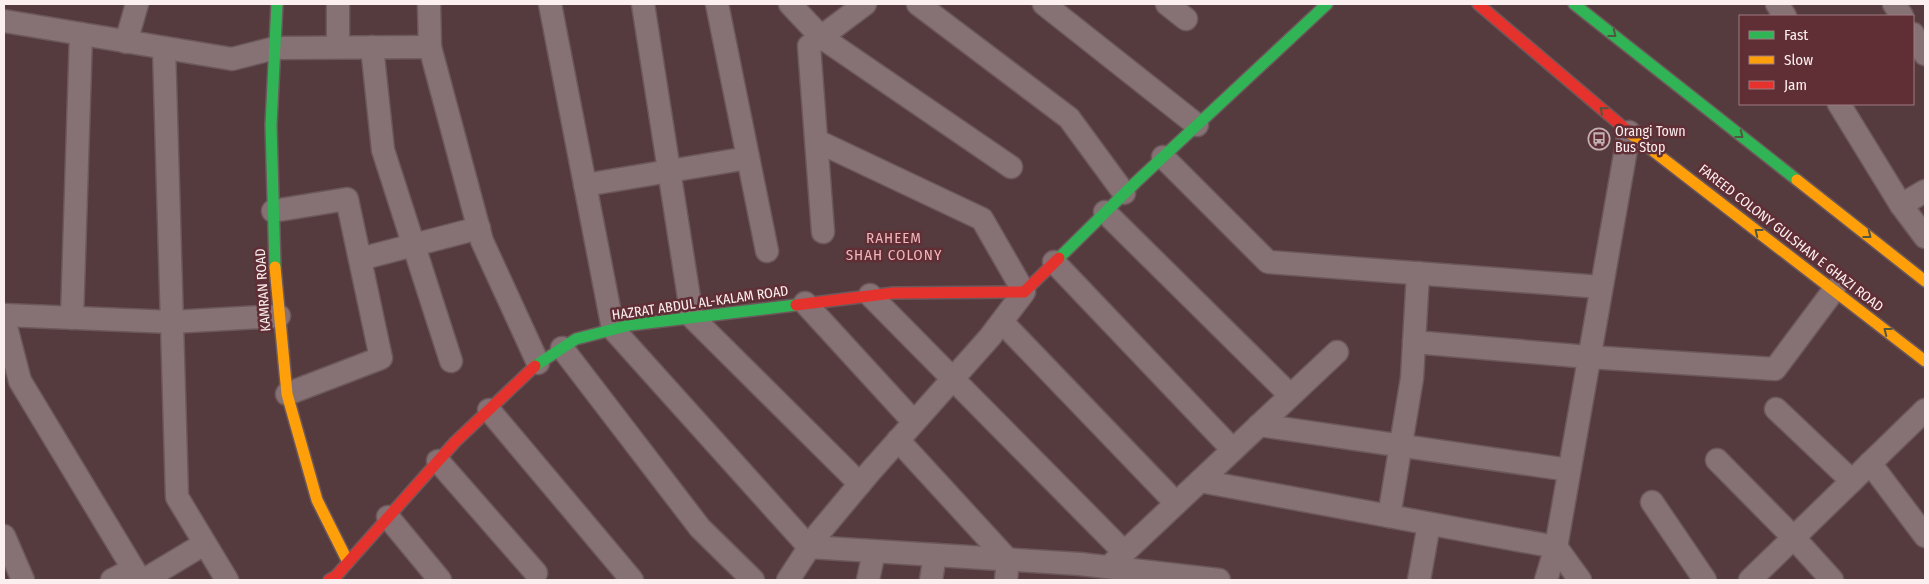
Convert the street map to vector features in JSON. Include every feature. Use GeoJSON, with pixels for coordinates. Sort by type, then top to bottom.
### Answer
{"type":"FeatureCollection","features":[{"type":"Feature","properties":{"kind":"street"},"geometry":{"type":"LineString","coordinates":[[126,42],[137,4]]}},
{"type":"Feature","properties":{"kind":"street","name":"KAMRAN ROAD"},"geometry":{"type":"LineString","coordinates":[[277,4],[271,125],[276,285],[279,316],[288,394],[338,575]]}},
{"type":"Feature","properties":{"kind":"street"},"geometry":{"type":"LineString","coordinates":[[338,4],[338,47]]}},
{"type":"Feature","properties":{"kind":"street"},"geometry":{"type":"LineString","coordinates":[[429,4],[430,47],[478,228],[482,241],[538,363]]}},
{"type":"Feature","properties":{"kind":"street"},"geometry":{"type":"LineString","coordinates":[[550,4],[613,330],[809,547],[934,555],[1007,570],[1079,572],[1116,560],[1337,352]]}},
{"type":"Feature","properties":{"kind":"street"},"geometry":{"type":"LineString","coordinates":[[643,4],[692,317],[860,484]]}},
{"type":"Feature","properties":{"kind":"street"},"geometry":{"type":"LineString","coordinates":[[717,4],[767,250]]}},
{"type":"Feature","properties":{"kind":"street"},"geometry":{"type":"LineString","coordinates":[[790,4],[821,37],[1011,167]]}},
{"type":"Feature","properties":{"kind":"street"},"geometry":{"type":"LineString","coordinates":[[823,232],[810,46],[865,4]]}},
{"type":"Feature","properties":{"kind":"street"},"geometry":{"type":"LineString","coordinates":[[918,4],[1069,118],[1124,194]]}},
{"type":"Feature","properties":{"kind":"street"},"geometry":{"type":"LineString","coordinates":[[1044,4],[1197,125]]}},
{"type":"Feature","properties":{"kind":"street"},"geometry":{"type":"LineString","coordinates":[[1167,4],[1186,19]]}},
{"type":"Feature","properties":{"kind":"street"},"geometry":{"type":"LineString","coordinates":[[788,580],[818,534],[1002,322],[1024,292],[1162,157],[1327,4]]}},
{"type":"Feature","properties":{"kind":"street"},"geometry":{"type":"LineString","coordinates":[[1574,4],[1925,281]]}},
{"type":"Feature","properties":{"kind":"street"},"geometry":{"type":"LineString","coordinates":[[1777,4],[1784,15]]}},
{"type":"Feature","properties":{"kind":"street"},"geometry":{"type":"LineString","coordinates":[[1894,4],[1901,15]]}},
{"type":"Feature","properties":{"kind":"street","name":"FAREED COLONY GULSHAN E GHAZI ROAD"},"geometry":{"type":"LineString","coordinates":[[1486,6],[1629,132],[1925,362]]}},
{"type":"Feature","properties":{"kind":"street"},"geometry":{"type":"LineString","coordinates":[[4,21],[232,59],[275,48],[430,47]]}},
{"type":"Feature","properties":{"kind":"street"},"geometry":{"type":"LineString","coordinates":[[72,318],[81,34]]}},
{"type":"Feature","properties":{"kind":"street"},"geometry":{"type":"LineString","coordinates":[[1914,36],[1925,54]]}},
{"type":"Feature","properties":{"kind":"street"},"geometry":{"type":"LineString","coordinates":[[372,47],[383,150],[451,361]]}},
{"type":"Feature","properties":{"kind":"street"},"geometry":{"type":"LineString","coordinates":[[164,48],[177,497],[226,580]]}},
{"type":"Feature","properties":{"kind":"street"},"geometry":{"type":"LineString","coordinates":[[1840,105],[1902,205],[1925,236]]}},
{"type":"Feature","properties":{"kind":"street"},"geometry":{"type":"LineString","coordinates":[[1546,580],[1556,547],[1629,132]]}},
{"type":"Feature","properties":{"kind":"street"},"geometry":{"type":"LineString","coordinates":[[816,141],[982,219],[1024,292]]}},
{"type":"Feature","properties":{"kind":"street"},"geometry":{"type":"LineString","coordinates":[[1162,157],[1268,262],[1601,287]]}},
{"type":"Feature","properties":{"kind":"street"},"geometry":{"type":"LineString","coordinates":[[585,185],[748,158]]}},
{"type":"Feature","properties":{"kind":"street"},"geometry":{"type":"LineString","coordinates":[[1902,205],[1925,191]]}},
{"type":"Feature","properties":{"kind":"street"},"geometry":{"type":"LineString","coordinates":[[273,212],[347,199],[381,358],[288,394]]}},
{"type":"Feature","properties":{"kind":"street"},"geometry":{"type":"LineString","coordinates":[[1105,212],[1290,395]]}},
{"type":"Feature","properties":{"kind":"street"},"geometry":{"type":"LineString","coordinates":[[360,259],[478,228]]}},
{"type":"Feature","properties":{"kind":"street"},"geometry":{"type":"LineString","coordinates":[[1054,262],[1233,450]]}},
{"type":"Feature","properties":{"kind":"street"},"geometry":{"type":"LineString","coordinates":[[1389,516],[1412,378],[1418,273]]}},
{"type":"Feature","properties":{"kind":"street"},"geometry":{"type":"LineString","coordinates":[[1414,342],[1589,358],[1775,369],[1834,290]]}},
{"type":"Feature","properties":{"kind":"street","name":"HAZRAT ABDUL AL-KALAM ROAD"},"geometry":{"type":"LineString","coordinates":[[338,575],[438,460],[538,363],[576,339],[630,325],[894,293],[1024,292]]}},
{"type":"Feature","properties":{"kind":"street"},"geometry":{"type":"LineString","coordinates":[[870,296],[953,379],[1116,560],[1151,576],[1219,580]]}},
{"type":"Feature","properties":{"kind":"street"},"geometry":{"type":"LineString","coordinates":[[805,303],[914,422]]}},
{"type":"Feature","properties":{"kind":"street"},"geometry":{"type":"LineString","coordinates":[[4,315],[172,322],[279,316]]}},
{"type":"Feature","properties":{"kind":"street"},"geometry":{"type":"LineString","coordinates":[[4,319],[20,381],[139,576]]}},
{"type":"Feature","properties":{"kind":"street"},"geometry":{"type":"LineString","coordinates":[[1002,322],[1176,504]]}},
{"type":"Feature","properties":{"kind":"street"},"geometry":{"type":"LineString","coordinates":[[562,348],[700,528],[753,580]]}},
{"type":"Feature","properties":{"kind":"street"},"geometry":{"type":"LineString","coordinates":[[1776,409],[1852,481]]}},
{"type":"Feature","properties":{"kind":"street"},"geometry":{"type":"LineString","coordinates":[[490,410],[632,580]]}},
{"type":"Feature","properties":{"kind":"street"},"geometry":{"type":"LineString","coordinates":[[1750,580],[1925,410]]}},
{"type":"Feature","properties":{"kind":"street"},"geometry":{"type":"LineString","coordinates":[[1259,425],[1569,470]]}},
{"type":"Feature","properties":{"kind":"street"},"geometry":{"type":"LineString","coordinates":[[898,440],[1007,570]]}},
{"type":"Feature","properties":{"kind":"street"},"geometry":{"type":"LineString","coordinates":[[438,460],[536,574]]}},
{"type":"Feature","properties":{"kind":"street"},"geometry":{"type":"LineString","coordinates":[[1717,460],[1794,538],[1832,580]]}},
{"type":"Feature","properties":{"kind":"street"},"geometry":{"type":"LineString","coordinates":[[1870,463],[1925,536]]}},
{"type":"Feature","properties":{"kind":"street"},"geometry":{"type":"LineString","coordinates":[[1200,481],[1556,547],[1580,580]]}},
{"type":"Feature","properties":{"kind":"street"},"geometry":{"type":"LineString","coordinates":[[1652,502],[1705,580]]}},
{"type":"Feature","properties":{"kind":"street"},"geometry":{"type":"LineString","coordinates":[[388,516],[440,580]]}},
{"type":"Feature","properties":{"kind":"street"},"geometry":{"type":"LineString","coordinates":[[1419,580],[1429,524]]}},
{"type":"Feature","properties":{"kind":"street"},"geometry":{"type":"LineString","coordinates":[[4,536],[23,580]]}},
{"type":"Feature","properties":{"kind":"street"},"geometry":{"type":"LineString","coordinates":[[112,580],[139,576],[204,544]]}},
{"type":"Feature","properties":{"kind":"street"},"geometry":{"type":"LineString","coordinates":[[868,580],[874,552]]}},
{"type":"Feature","properties":{"kind":"street"},"geometry":{"type":"LineString","coordinates":[[931,580],[934,555]]}},
{"type":"Feature","properties":{"kind":"traffic: fast"},"geometry":{"type":"LineString","coordinates":[[275,267],[271,125],[277,4]]}},
{"type":"Feature","properties":{"kind":"traffic: fast"},"geometry":{"type":"LineString","coordinates":[[1059,258],[1135,183],[1327,4]]}},
{"type":"Feature","properties":{"kind":"traffic: fast"},"geometry":{"type":"LineString","coordinates":[[1574,4],[1797,180]]}},
{"type":"Feature","properties":{"kind":"traffic: fast"},"geometry":{"type":"LineString","coordinates":[[535,366],[576,339],[630,325],[796,305]]}},
{"type":"Feature","properties":{"kind":"traffic: slow"},"geometry":{"type":"LineString","coordinates":[[1630,133],[1925,361]]}},
{"type":"Feature","properties":{"kind":"traffic: slow"},"geometry":{"type":"LineString","coordinates":[[1797,180],[1925,281]]}},
{"type":"Feature","properties":{"kind":"traffic: slow"},"geometry":{"type":"LineString","coordinates":[[275,267],[287,394],[317,500],[348,562]]}},
{"type":"Feature","properties":{"kind":"traffic: jam"},"geometry":{"type":"LineString","coordinates":[[1478,4],[1630,133]]}},
{"type":"Feature","properties":{"kind":"traffic: jam"},"geometry":{"type":"LineString","coordinates":[[796,305],[893,293],[1024,292],[1059,258]]}},
{"type":"Feature","properties":{"kind":"traffic: jam"},"geometry":{"type":"LineString","coordinates":[[329,580],[336,576],[455,442],[535,366]]}},
{"type":"Feature","properties":{"kind":"place","name":"Orangi Town Bus Stop"},"geometry":{"type":"Point","coordinates":[1599,139]}},
{"type":"Feature","properties":{"kind":"district","name":"RAHEEM SHAH COLONY"},"geometry":{"type":"Point","coordinates":[894,246]}}]}
